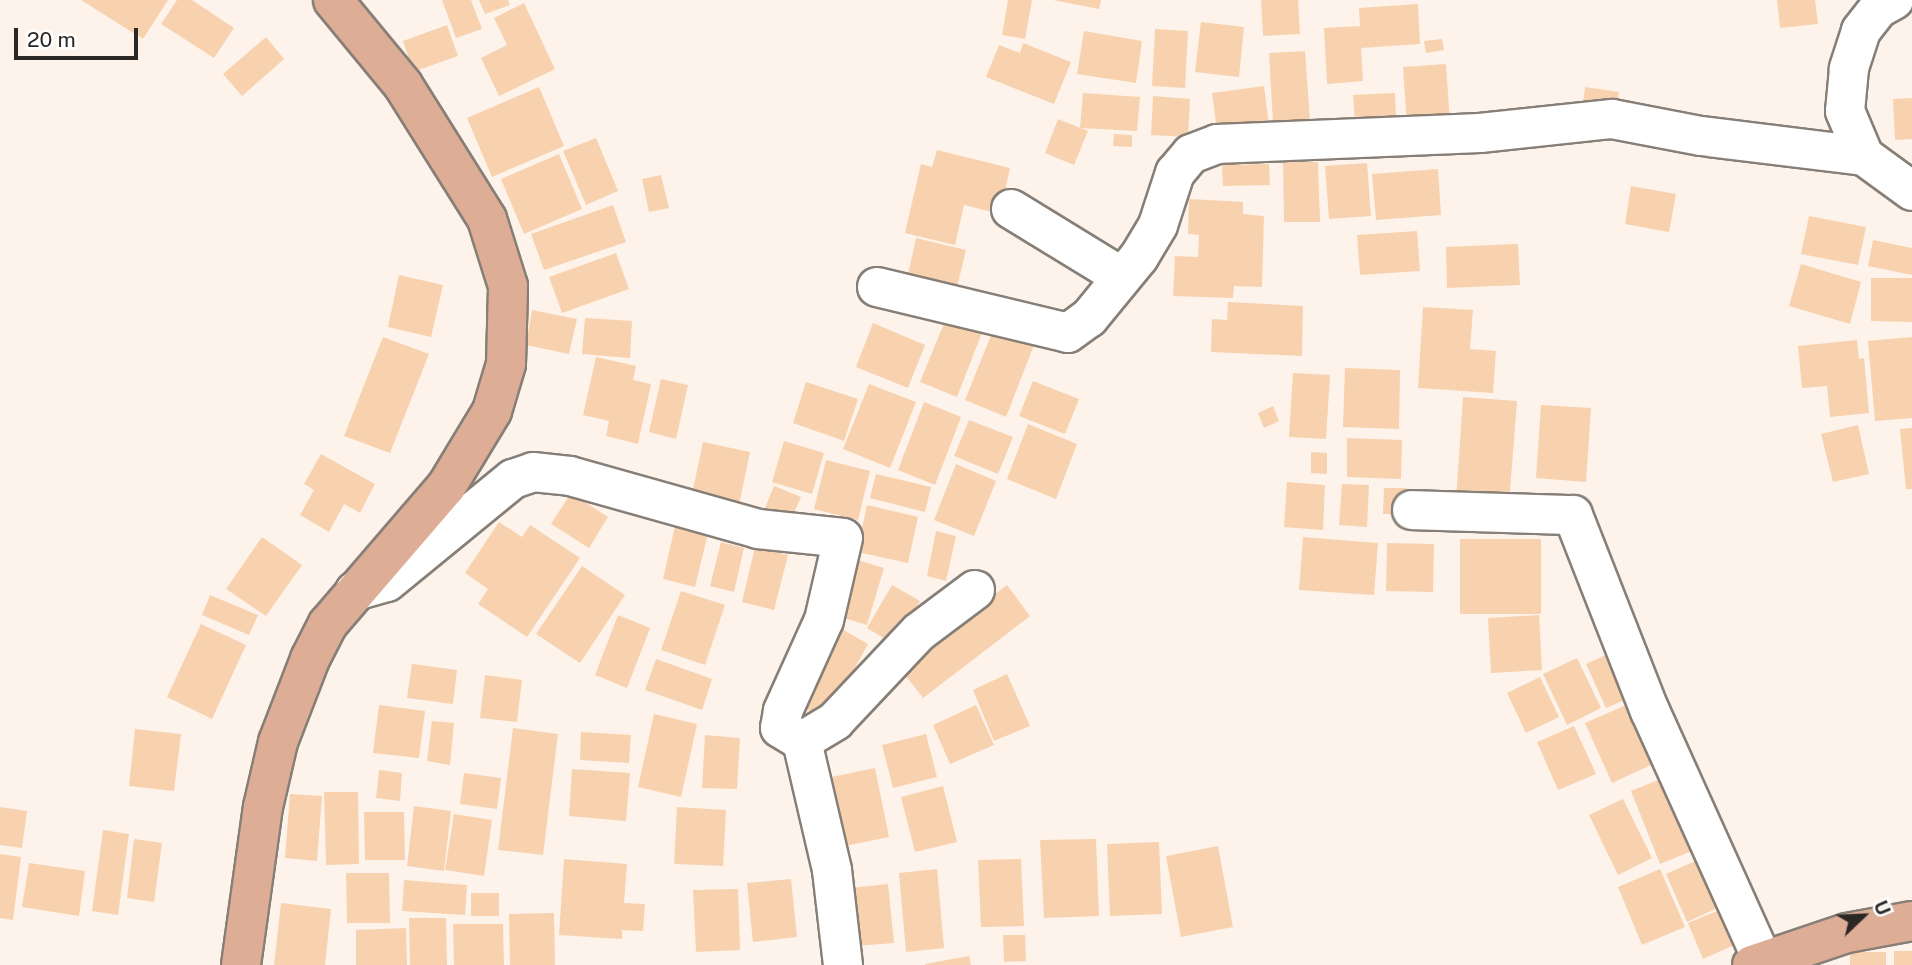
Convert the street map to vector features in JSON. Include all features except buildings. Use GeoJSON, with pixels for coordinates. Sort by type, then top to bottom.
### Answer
{"type":"FeatureCollection","features":[{"type":"Feature","properties":{"kind":"main road"},"geometry":{"type":"LineString","coordinates":[[241,965],[263,807],[278,742],[310,659],[328,624],[446,487],[492,411],[506,365],[510,316],[501,253],[470,188],[404,85],[333,0]]}},
{"type":"Feature","properties":{"kind":"main road"},"geometry":{"type":"LineString","coordinates":[[1758,963],[1847,933],[1912,921]]}},
{"type":"Feature","properties":{"kind":"street"},"geometry":{"type":"LineString","coordinates":[[1894,0],[1878,9],[1861,30],[1849,69],[1845,111],[1864,156],[1878,170],[1912,191]]}},
{"type":"Feature","properties":{"kind":"street"},"geometry":{"type":"LineString","coordinates":[[877,287],[1068,333],[1089,318],[1158,225],[1175,173],[1191,154],[1217,144],[1480,133],[1612,118],[1701,136],[1864,156]]}},
{"type":"Feature","properties":{"kind":"street"},"geometry":{"type":"LineString","coordinates":[[1011,209],[1122,277]]}},
{"type":"Feature","properties":{"kind":"street"},"geometry":{"type":"LineString","coordinates":[[355,591],[387,582],[513,479],[533,472],[570,476],[758,529],[843,538],[824,620],[783,710],[780,728],[802,741],[832,870],[843,965]]}},
{"type":"Feature","properties":{"kind":"street"},"geometry":{"type":"LineString","coordinates":[[1412,510],[1573,515],[1650,710],[1758,963]]}},
{"type":"Feature","properties":{"kind":"street"},"geometry":{"type":"LineString","coordinates":[[802,741],[835,721],[919,632],[975,590]]}}]}
